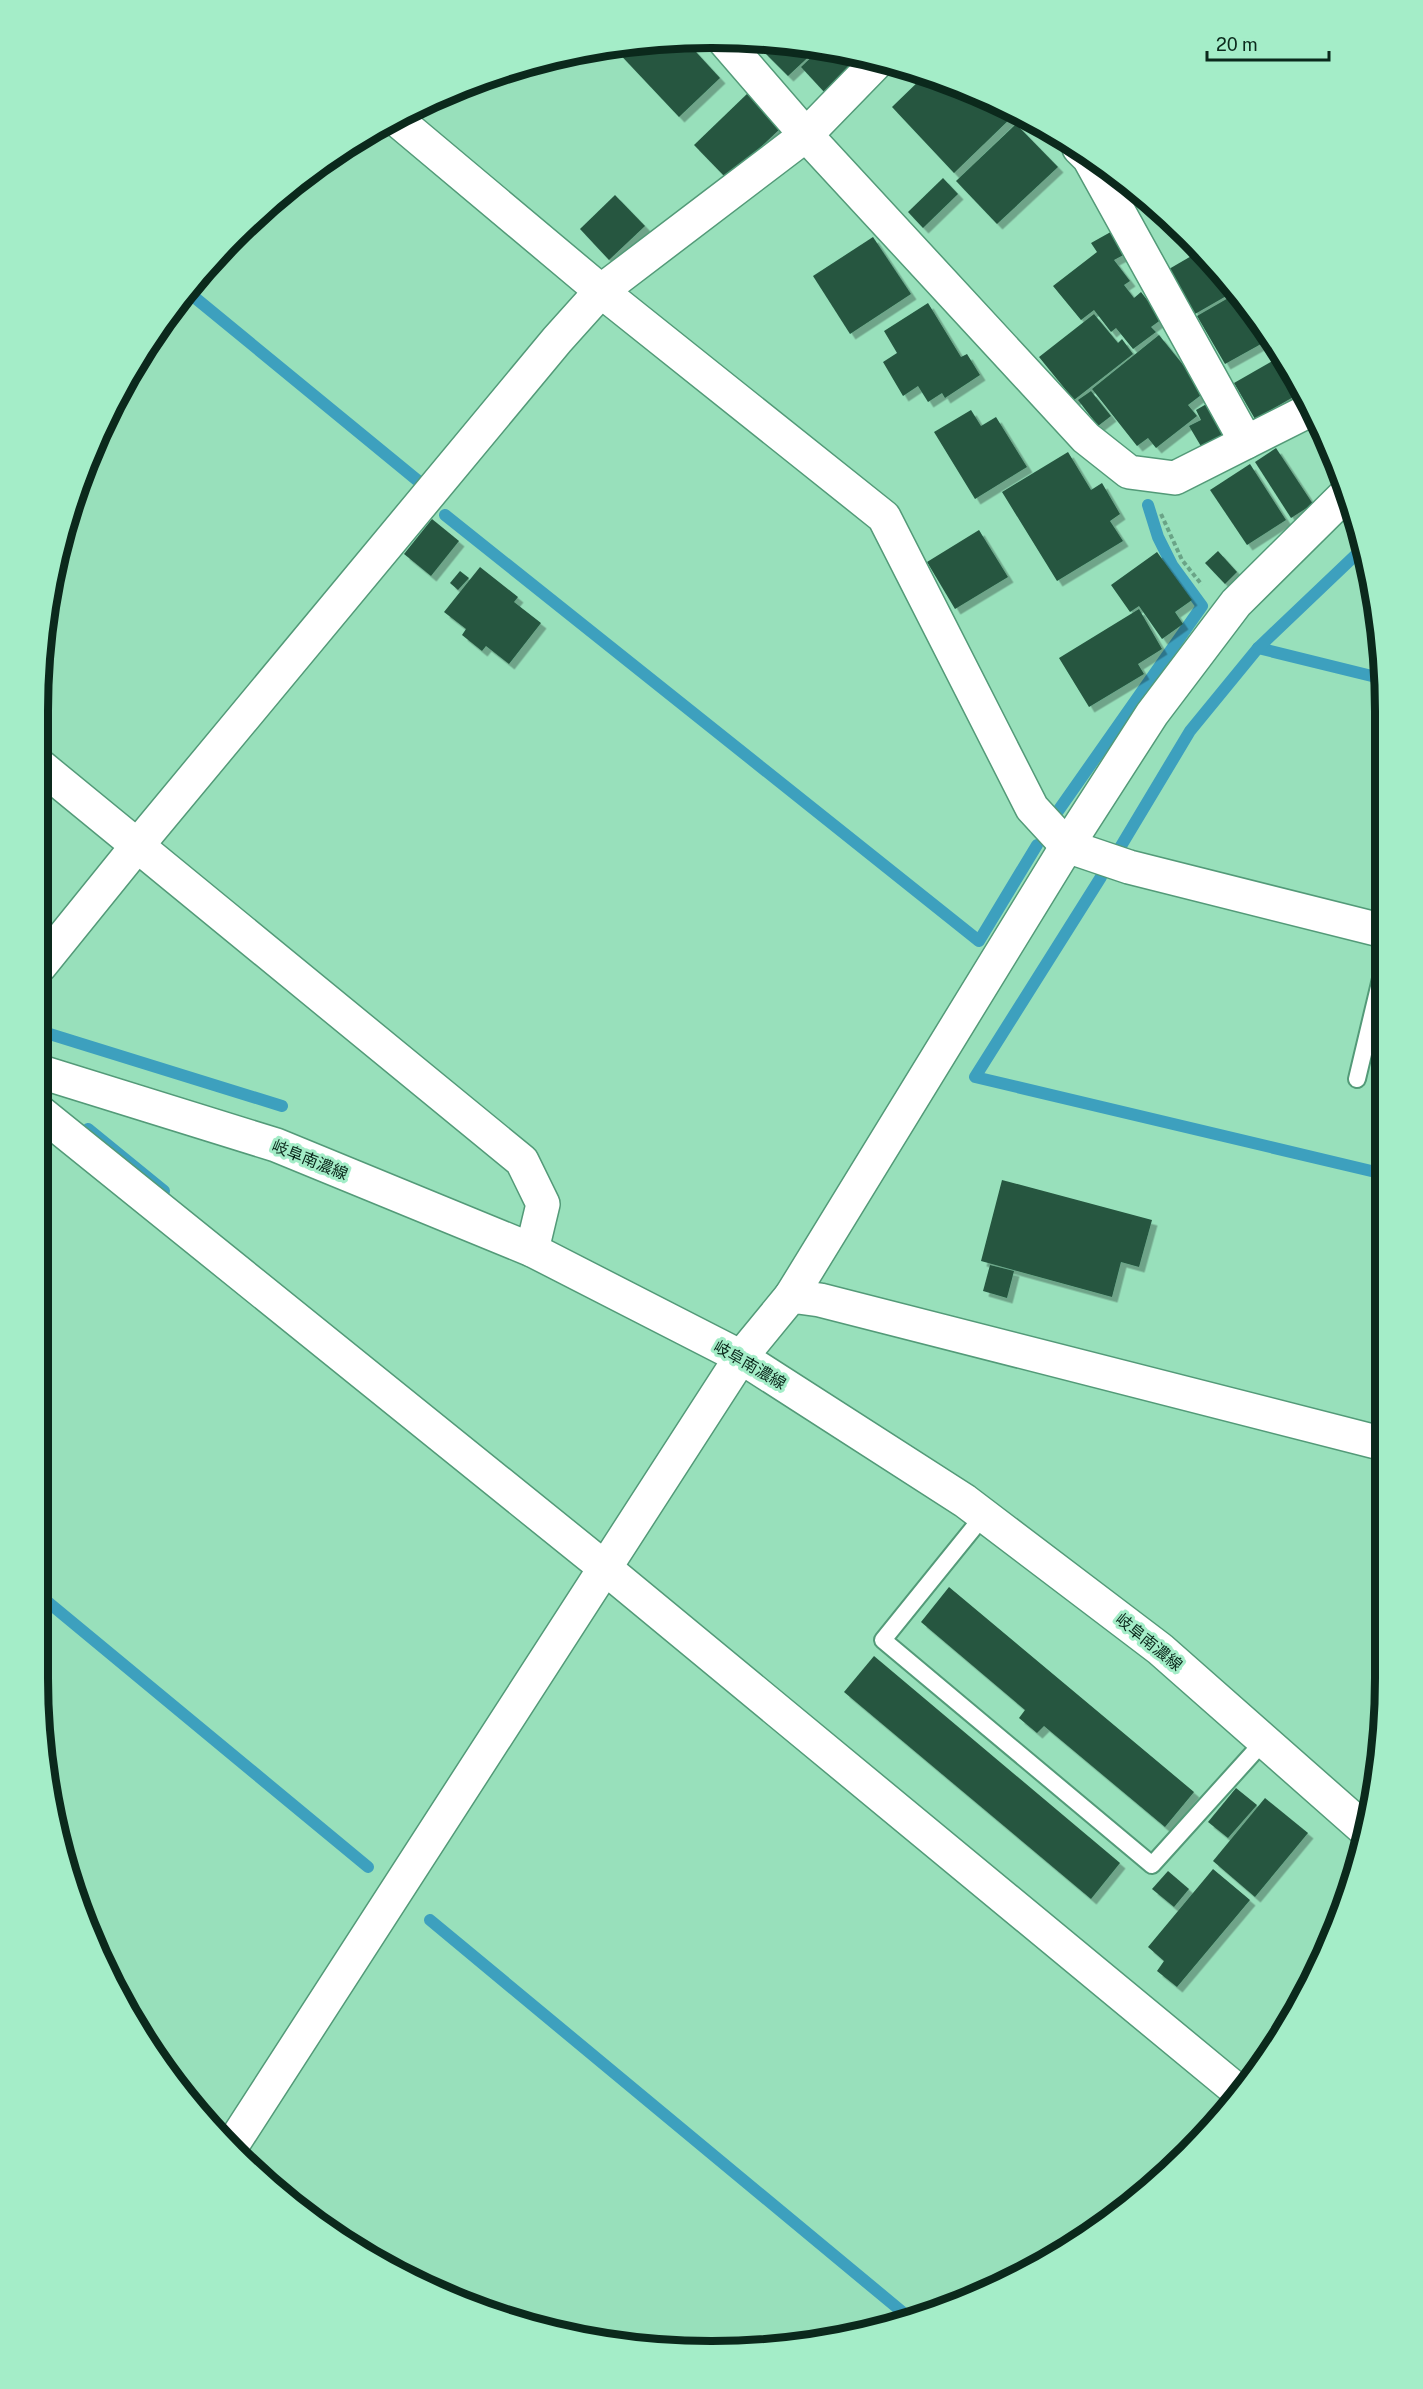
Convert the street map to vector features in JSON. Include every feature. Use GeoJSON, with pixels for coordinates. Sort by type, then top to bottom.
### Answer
{"type":"FeatureCollection","features":[{"type":"Feature","properties":{"kind":"street"},"geometry":{"type":"LineString","coordinates":[[730,48],[806,135],[1086,438],[1129,472],[1175,478],[1304,413]]}},
{"type":"Feature","properties":{"kind":"street"},"geometry":{"type":"LineString","coordinates":[[48,956],[137,846],[601,291],[806,135],[871,68]]}},
{"type":"Feature","properties":{"kind":"street"},"geometry":{"type":"LineString","coordinates":[[403,125],[601,291],[884,517],[1032,808],[1067,846],[1129,867],[1375,929]]}},
{"type":"Feature","properties":{"kind":"street"},"geometry":{"type":"LineString","coordinates":[[1097,172],[1246,442]]}},
{"type":"Feature","properties":{"kind":"street"},"geometry":{"type":"LineString","coordinates":[[236,2140],[741,1357],[791,1296],[1067,846],[1152,714],[1236,603],[1340,500]]}},
{"type":"Feature","properties":{"kind":"street"},"geometry":{"type":"LineString","coordinates":[[48,772],[522,1161],[543,1204],[532,1250]]}},
{"type":"Feature","properties":{"kind":"street","name":"岐阜南濃線"},"geometry":{"type":"LineString","coordinates":[[48,1080],[276,1145],[532,1250],[741,1357],[984,1515],[1161,1650],[1358,1824]]}},
{"type":"Feature","properties":{"kind":"street"},"geometry":{"type":"LineString","coordinates":[[48,1119],[605,1568],[1233,2087]]}},
{"type":"Feature","properties":{"kind":"street"},"geometry":{"type":"LineString","coordinates":[[791,1296],[820,1300],[1375,1442]]}},
{"type":"Feature","properties":{"kind":"lane"},"geometry":{"type":"LineString","coordinates":[[1357,1079],[1375,1004]]}},
{"type":"Feature","properties":{"kind":"lane"},"geometry":{"type":"LineString","coordinates":[[984,1515],[883,1640],[1152,1865],[1264,1741]]}},
{"type":"Feature","properties":{"kind":"path"},"geometry":{"type":"LineString","coordinates":[[1154,475],[1162,518],[1182,560],[1228,614]]}},
{"type":"Feature","properties":{"kind":"building"},"geometry":{"type":"Polygon","coordinates":[[[693,48],[720,78],[679,117],[620,55],[693,48]]]}},
{"type":"Feature","properties":{"kind":"building"},"geometry":{"type":"Polygon","coordinates":[[[764,50],[810,56],[788,76],[764,50]]]}},
{"type":"Feature","properties":{"kind":"building"},"geometry":{"type":"Polygon","coordinates":[[[812,56],[857,65],[826,94],[801,67],[812,56]]]}},
{"type":"Feature","properties":{"kind":"building"},"geometry":{"type":"Polygon","coordinates":[[[919,81],[1010,119],[954,173],[892,107],[919,81]]]}},
{"type":"Feature","properties":{"kind":"building"},"geometry":{"type":"Polygon","coordinates":[[[749,92],[782,127],[727,179],[694,145],[749,92]]]}},
{"type":"Feature","properties":{"kind":"building"},"geometry":{"type":"Polygon","coordinates":[[[1016,124],[1058,167],[997,224],[956,181],[1016,124]]]}},
{"type":"Feature","properties":{"kind":"building"},"geometry":{"type":"Polygon","coordinates":[[[943,178],[958,194],[923,228],[908,212],[943,178]]]}},
{"type":"Feature","properties":{"kind":"building"},"geometry":{"type":"Polygon","coordinates":[[[615,195],[645,226],[609,260],[580,229],[615,195]]]}},
{"type":"Feature","properties":{"kind":"building"},"geometry":{"type":"Polygon","coordinates":[[[1116,229],[1129,252],[1114,260],[1130,281],[1124,285],[1134,298],[1141,292],[1162,319],[1151,327],[1156,332],[1133,349],[1116,328],[1111,332],[1094,310],[1081,320],[1053,286],[1097,252],[1091,243],[1116,229]]]}},
{"type":"Feature","properties":{"kind":"building"},"geometry":{"type":"Polygon","coordinates":[[[873,237],[911,294],[850,334],[813,276],[873,237]]]}},
{"type":"Feature","properties":{"kind":"building"},"geometry":{"type":"Polygon","coordinates":[[[1193,255],[1228,295],[1195,314],[1169,269],[1193,255]]]}},
{"type":"Feature","properties":{"kind":"building"},"geometry":{"type":"Polygon","coordinates":[[[1229,297],[1263,343],[1225,364],[1197,316],[1229,297]]]}},
{"type":"Feature","properties":{"kind":"building"},"geometry":{"type":"Polygon","coordinates":[[[928,303],[961,357],[967,354],[980,375],[945,398],[942,393],[928,402],[918,386],[903,396],[883,362],[897,353],[884,331],[928,303]]]}},
{"type":"Feature","properties":{"kind":"building"},"geometry":{"type":"Polygon","coordinates":[[[1094,314],[1118,343],[1122,339],[1133,354],[1074,400],[1039,357],[1094,314]]]}},
{"type":"Feature","properties":{"kind":"building"},"geometry":{"type":"Polygon","coordinates":[[[1159,335],[1205,392],[1188,405],[1197,416],[1156,448],[1148,438],[1137,446],[1092,389],[1159,335]]]}},
{"type":"Feature","properties":{"kind":"building"},"geometry":{"type":"Polygon","coordinates":[[[1274,360],[1295,396],[1255,419],[1234,383],[1274,360]]]}},
{"type":"Feature","properties":{"kind":"building"},"geometry":{"type":"Polygon","coordinates":[[[1091,391],[1111,416],[1098,426],[1078,400],[1091,391]]]}},
{"type":"Feature","properties":{"kind":"building"},"geometry":{"type":"Polygon","coordinates":[[[1210,402],[1228,432],[1202,448],[1189,426],[1201,420],[1196,410],[1210,402]]]}},
{"type":"Feature","properties":{"kind":"building"},"geometry":{"type":"Polygon","coordinates":[[[971,410],[981,426],[996,417],[1027,467],[975,499],[934,432],[971,410]]]}},
{"type":"Feature","properties":{"kind":"building"},"geometry":{"type":"Polygon","coordinates":[[[1276,448],[1313,504],[1291,518],[1255,462],[1276,448]]]}},
{"type":"Feature","properties":{"kind":"building"},"geometry":{"type":"Polygon","coordinates":[[[1068,452],[1091,490],[1102,483],[1120,514],[1110,521],[1123,541],[1057,581],[1002,492],[1068,452]]]}},
{"type":"Feature","properties":{"kind":"building"},"geometry":{"type":"Polygon","coordinates":[[[1250,464],[1286,520],[1247,545],[1210,490],[1250,464]]]}},
{"type":"Feature","properties":{"kind":"building"},"geometry":{"type":"Polygon","coordinates":[[[432,519],[459,541],[431,576],[404,554],[432,519]]]}},
{"type":"Feature","properties":{"kind":"building"},"geometry":{"type":"Polygon","coordinates":[[[979,530],[1008,577],[955,609],[927,562],[979,530]]]}},
{"type":"Feature","properties":{"kind":"building"},"geometry":{"type":"Polygon","coordinates":[[[1218,551],[1237,572],[1225,584],[1205,563],[1218,551]]]}},
{"type":"Feature","properties":{"kind":"building"},"geometry":{"type":"Polygon","coordinates":[[[1157,552],[1192,600],[1175,612],[1183,624],[1162,639],[1139,606],[1130,612],[1111,585],[1157,552]]]}},
{"type":"Feature","properties":{"kind":"building"},"geometry":{"type":"Polygon","coordinates":[[[480,567],[518,597],[514,602],[541,623],[509,664],[486,646],[482,651],[462,635],[466,629],[444,612],[480,567]]]}},
{"type":"Feature","properties":{"kind":"building"},"geometry":{"type":"Polygon","coordinates":[[[460,571],[469,578],[458,590],[450,583],[460,571]]]}},
{"type":"Feature","properties":{"kind":"building"},"geometry":{"type":"Polygon","coordinates":[[[1139,609],[1162,649],[1138,664],[1144,674],[1089,707],[1059,658],[1139,609]]]}},
{"type":"Feature","properties":{"kind":"building"},"geometry":{"type":"Polygon","coordinates":[[[1002,1180],[1152,1220],[1139,1267],[1121,1262],[1112,1297],[981,1261],[1002,1180]]]}},
{"type":"Feature","properties":{"kind":"building"},"geometry":{"type":"Polygon","coordinates":[[[990,1265],[1014,1271],[1007,1298],[983,1291],[990,1265]]]}},
{"type":"Feature","properties":{"kind":"building"},"geometry":{"type":"Polygon","coordinates":[[[949,1587],[1194,1792],[1165,1827],[1044,1726],[1037,1733],[1019,1718],[1025,1710],[921,1622],[949,1587]]]}},
{"type":"Feature","properties":{"kind":"building"},"geometry":{"type":"Polygon","coordinates":[[[874,1656],[1120,1863],[1091,1899],[844,1692],[874,1656]]]}},
{"type":"Feature","properties":{"kind":"building"},"geometry":{"type":"Polygon","coordinates":[[[1236,1788],[1257,1805],[1228,1838],[1208,1822],[1236,1788]]]}},
{"type":"Feature","properties":{"kind":"building"},"geometry":{"type":"Polygon","coordinates":[[[1265,1798],[1308,1833],[1255,1897],[1213,1861],[1265,1798]]]}},
{"type":"Feature","properties":{"kind":"building"},"geometry":{"type":"Polygon","coordinates":[[[1213,1869],[1250,1900],[1177,1987],[1157,1971],[1164,1961],[1148,1947],[1213,1869]]]}},
{"type":"Feature","properties":{"kind":"building"},"geometry":{"type":"Polygon","coordinates":[[[1168,1871],[1189,1889],[1174,1907],[1152,1889],[1168,1871]]]}},
{"type":"Feature","properties":{"kind":"waterway"},"geometry":{"type":"LineString","coordinates":[[194,297],[417,480]]}},
{"type":"Feature","properties":{"kind":"waterway"},"geometry":{"type":"LineString","coordinates":[[1058,811],[1202,606],[1172,565],[1158,537],[1148,505]]}},
{"type":"Feature","properties":{"kind":"waterway"},"geometry":{"type":"LineString","coordinates":[[445,515],[979,941],[1037,845]]}},
{"type":"Feature","properties":{"kind":"waterway"},"geometry":{"type":"LineString","coordinates":[[1118,851],[1190,731],[1258,648],[1356,555]]}},
{"type":"Feature","properties":{"kind":"waterway"},"geometry":{"type":"LineString","coordinates":[[1258,648],[1374,677]]}},
{"type":"Feature","properties":{"kind":"waterway"},"geometry":{"type":"LineString","coordinates":[[1101,877],[975,1077],[1375,1172]]}},
{"type":"Feature","properties":{"kind":"waterway"},"geometry":{"type":"LineString","coordinates":[[48,1033],[282,1106]]}},
{"type":"Feature","properties":{"kind":"waterway"},"geometry":{"type":"LineString","coordinates":[[88,1129],[164,1191]]}},
{"type":"Feature","properties":{"kind":"waterway"},"geometry":{"type":"LineString","coordinates":[[48,1602],[368,1867]]}},
{"type":"Feature","properties":{"kind":"waterway"},"geometry":{"type":"LineString","coordinates":[[430,1920],[903,2312]]}}]}
